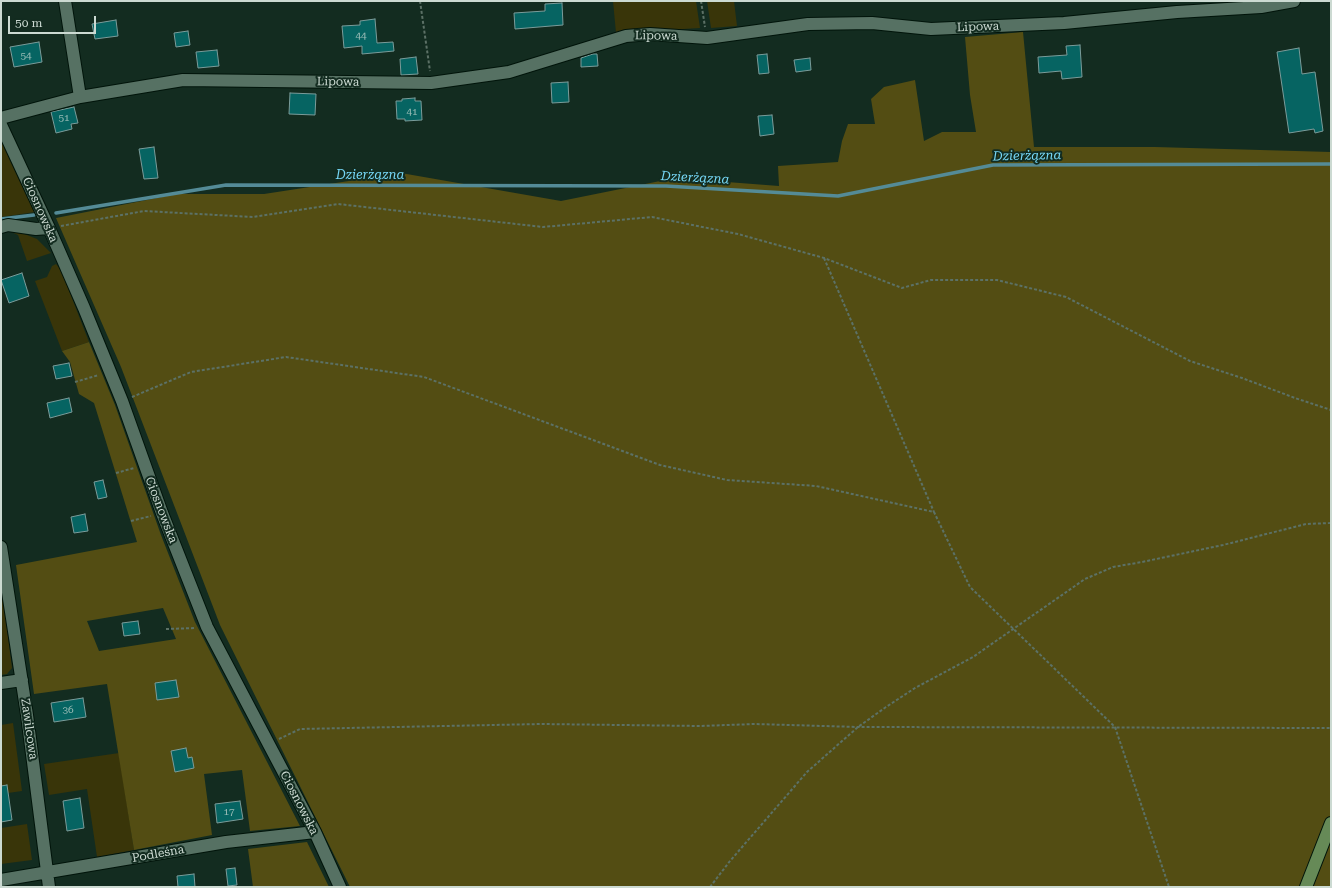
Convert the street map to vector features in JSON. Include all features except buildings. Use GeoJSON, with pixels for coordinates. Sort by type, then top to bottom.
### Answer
{"type":"FeatureCollection","features":[{"type":"Feature","properties":{"kind":"main road"},"geometry":{"type":"LineString","coordinates":[[1306,887],[1331,823]]}},
{"type":"Feature","properties":{"kind":"street"},"geometry":{"type":"LineString","coordinates":[[65,1],[80,97]]}},
{"type":"Feature","properties":{"kind":"street","name":"Lipowa"},"geometry":{"type":"LineString","coordinates":[[1,118],[80,97],[183,80],[431,83],[510,72],[626,36],[650,34],[707,38],[808,24],[872,23],[930,29],[1064,23],[1177,12],[1261,7],[1294,1]]}},
{"type":"Feature","properties":{"kind":"street","name":"Ciosnowska"},"geometry":{"type":"LineString","coordinates":[[1,125],[49,228],[122,401],[162,513],[207,627],[315,832],[340,887]]}},
{"type":"Feature","properties":{"kind":"street"},"geometry":{"type":"LineString","coordinates":[[1,227],[8,225],[36,229],[49,228]]}},
{"type":"Feature","properties":{"kind":"street","name":"Zawilcowa"},"geometry":{"type":"LineString","coordinates":[[1,547],[22,680],[49,887]]}},
{"type":"Feature","properties":{"kind":"street"},"geometry":{"type":"LineString","coordinates":[[1,683],[22,680]]}},
{"type":"Feature","properties":{"kind":"street","name":"Podleśna"},"geometry":{"type":"LineString","coordinates":[[1,880],[226,842],[315,832]]}},
{"type":"Feature","properties":{"kind":"path"},"geometry":{"type":"LineString","coordinates":[[420,1],[431,83]]}},
{"type":"Feature","properties":{"kind":"path"},"geometry":{"type":"LineString","coordinates":[[701,1],[707,38]]}},
{"type":"Feature","properties":{"kind":"path"},"geometry":{"type":"LineString","coordinates":[[49,228],[144,211],[253,216],[338,204],[544,228],[652,217],[738,234],[824,258],[902,288],[932,280],[997,280],[1066,297],[1190,361],[1331,410]]}},
{"type":"Feature","properties":{"kind":"path"},"geometry":{"type":"LineString","coordinates":[[824,258],[934,512],[970,587],[1115,727],[1169,887]]}},
{"type":"Feature","properties":{"kind":"path"},"geometry":{"type":"LineString","coordinates":[[122,401],[191,372],[286,357],[424,377],[660,465],[727,480],[816,486],[934,512]]}},
{"type":"Feature","properties":{"kind":"path"},"geometry":{"type":"LineString","coordinates":[[75,382],[110,372]]}},
{"type":"Feature","properties":{"kind":"path"},"geometry":{"type":"LineString","coordinates":[[116,473],[145,465]]}},
{"type":"Feature","properties":{"kind":"path"},"geometry":{"type":"LineString","coordinates":[[131,521],[162,513]]}},
{"type":"Feature","properties":{"kind":"path"},"geometry":{"type":"LineString","coordinates":[[710,887],[730,861],[807,772],[858,727],[886,706],[915,688],[944,674],[973,657],[1085,579],[1113,567],[1222,545],[1306,524],[1331,522]]}},
{"type":"Feature","properties":{"kind":"path"},"geometry":{"type":"LineString","coordinates":[[166,630],[207,627]]}},
{"type":"Feature","properties":{"kind":"path"},"geometry":{"type":"LineString","coordinates":[[268,744],[300,729],[541,724],[700,726],[756,724],[858,727],[1331,728]]}},
{"type":"Feature","properties":{"kind":"shaded area"},"geometry":{"type":"Polygon","coordinates":[[[613,1],[696,1],[700,28],[616,33],[613,1]]]}},
{"type":"Feature","properties":{"kind":"shaded area"},"geometry":{"type":"Polygon","coordinates":[[[707,1],[734,1],[737,26],[711,28],[707,1]]]}},
{"type":"Feature","properties":{"kind":"shaded area"},"geometry":{"type":"Polygon","coordinates":[[[1023,32],[1034,147],[1155,147],[1331,152],[1331,887],[350,887],[220,625],[121,367],[56,218],[177,194],[264,194],[401,173],[561,201],[675,178],[779,186],[778,166],[838,162],[842,141],[848,124],[875,124],[871,99],[884,87],[915,80],[924,141],[942,132],[976,132],[970,95],[965,37],[1023,32]]]}},
{"type":"Feature","properties":{"kind":"shaded area"},"geometry":{"type":"Polygon","coordinates":[[[1,137],[35,212],[1,217],[1,137]]]}},
{"type":"Feature","properties":{"kind":"shaded area"},"geometry":{"type":"Polygon","coordinates":[[[7,230],[22,233],[37,239],[51,253],[27,261],[18,235],[7,230]]]}},
{"type":"Feature","properties":{"kind":"shaded area"},"geometry":{"type":"Polygon","coordinates":[[[56,264],[61,270],[89,342],[62,351],[35,281],[47,277],[52,266],[56,264]]]}},
{"type":"Feature","properties":{"kind":"shaded area"},"geometry":{"type":"Polygon","coordinates":[[[89,342],[115,405],[161,535],[195,622],[300,826],[250,831],[242,770],[204,774],[212,835],[134,850],[107,684],[34,694],[16,565],[137,542],[94,403],[79,394],[70,362],[62,351],[89,342]],[[163,608],[87,621],[99,651],[176,639],[163,608]]]}},
{"type":"Feature","properties":{"kind":"shaded area"},"geometry":{"type":"Polygon","coordinates":[[[1,596],[3,597],[12,668],[7,674],[1,675],[1,596]]]}},
{"type":"Feature","properties":{"kind":"shaded area"},"geometry":{"type":"Polygon","coordinates":[[[13,723],[22,791],[1,794],[1,725],[13,723]]]}},
{"type":"Feature","properties":{"kind":"shaded area"},"geometry":{"type":"Polygon","coordinates":[[[119,753],[134,850],[97,857],[87,789],[49,795],[44,764],[119,753]]]}},
{"type":"Feature","properties":{"kind":"shaded area"},"geometry":{"type":"Polygon","coordinates":[[[27,824],[32,860],[1,864],[1,828],[27,824]]]}},
{"type":"Feature","properties":{"kind":"shaded area"},"geometry":{"type":"Polygon","coordinates":[[[307,842],[329,887],[253,887],[248,849],[307,842]]]}},
{"type":"Feature","properties":{"kind":"waterway","name":"Dzierżązna"},"geometry":{"type":"LineString","coordinates":[[56,213],[226,185],[666,186],[838,196],[993,165],[1331,164]]}},
{"type":"Feature","properties":{"kind":"waterway","name":"Dzierżązna"},"geometry":{"type":"LineString","coordinates":[[1,219],[34,215]]}}]}
